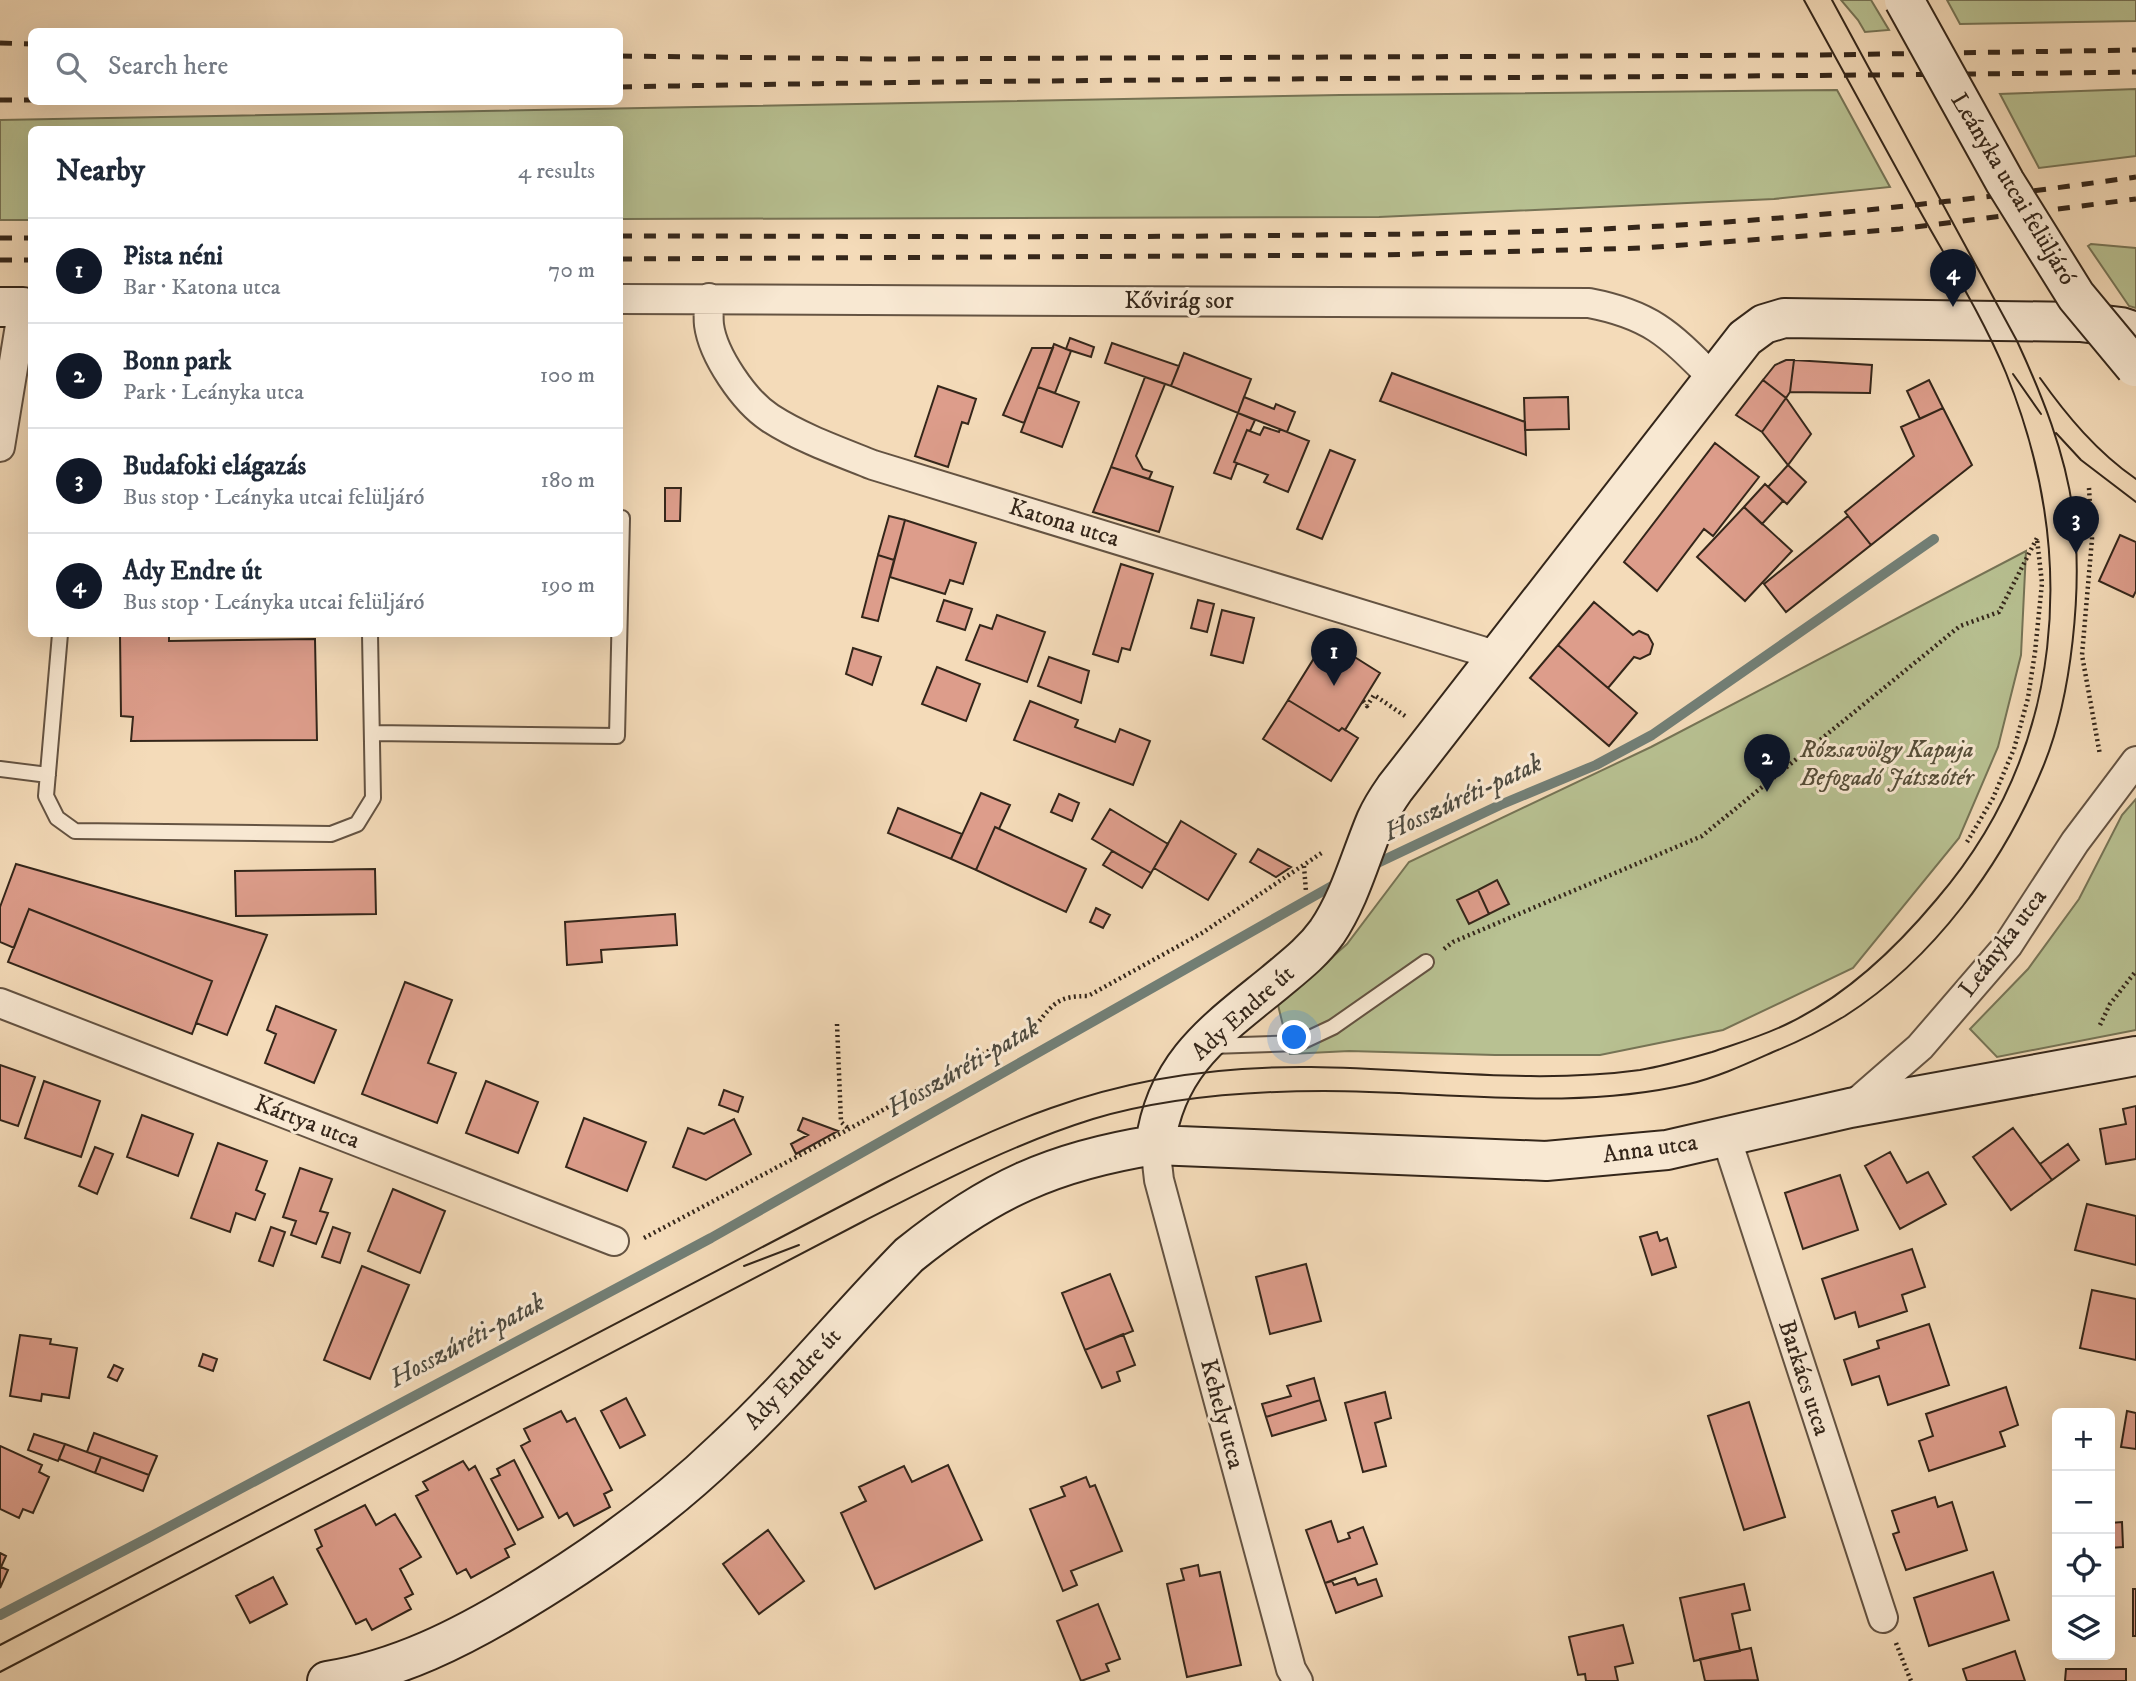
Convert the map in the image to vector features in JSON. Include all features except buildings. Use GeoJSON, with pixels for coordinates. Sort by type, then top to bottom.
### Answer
{"type":"FeatureCollection","features":[{"type":"Feature","properties":{"kind":"street","name":"Leányka utcai felüljáró"},"geometry":{"type":"LineString","coordinates":[[1904,0],[2005,182],[2076,296],[2136,367]]}},
{"type":"Feature","properties":{"kind":"street","name":"Katona utca"},"geometry":{"type":"LineString","coordinates":[[709,298],[709,323],[713,342],[742,391],[768,417],[813,440],[873,465],[1498,656]]}},
{"type":"Feature","properties":{"kind":"street","name":"Kővirág sor"},"geometry":{"type":"LineString","coordinates":[[623,299],[1589,303],[1620,309],[1651,322],[1683,348],[1714,379]]}},
{"type":"Feature","properties":{"kind":"street"},"geometry":{"type":"LineString","coordinates":[[0,442],[18,307]]}},
{"type":"Feature","properties":{"kind":"street","name":"Ady Endre út"},"geometry":{"type":"LineString","coordinates":[[327,1681],[385,1668],[480,1627],[557,1580],[624,1534],[726,1448],[826,1345],[870,1294],[909,1255],[943,1228],[990,1198],[1030,1177],[1107,1152],[1155,1145],[1158,1122],[1165,1102],[1199,1046],[1311,953],[1328,931],[1346,900],[1371,833],[1395,788],[1745,338],[1764,324],[1784,318],[2080,322],[2121,327],[2136,332]]}},
{"type":"Feature","properties":{"kind":"street","name":"Leányka utca"},"geometry":{"type":"LineString","coordinates":[[1850,1108],[1920,1047],[2008,945],[2076,842],[2136,761]]}},
{"type":"Feature","properties":{"kind":"street","name":"Kártya utca"},"geometry":{"type":"LineString","coordinates":[[0,1003],[614,1241]]}},
{"type":"Feature","properties":{"kind":"street","name":"Anna utca"},"geometry":{"type":"LineString","coordinates":[[1155,1145],[1546,1161],[1667,1150],[1850,1108],[2136,1056]]}},
{"type":"Feature","properties":{"kind":"street","name":"Barkács utca"},"geometry":{"type":"LineString","coordinates":[[1726,1137],[1883,1618]]}},
{"type":"Feature","properties":{"kind":"street","name":"Kehely utca"},"geometry":{"type":"LineString","coordinates":[[1155,1145],[1159,1180],[1291,1677]]}},
{"type":"Feature","properties":{"kind":"lane"},"geometry":{"type":"LineString","coordinates":[[60,637],[46,796],[57,818],[75,831],[331,834],[357,824],[373,798],[370,637]]}},
{"type":"Feature","properties":{"kind":"lane"},"geometry":{"type":"LineString","coordinates":[[372,733],[617,736],[620,637]]}},
{"type":"Feature","properties":{"kind":"lane"},"geometry":{"type":"LineString","coordinates":[[0,769],[48,775]]}},
{"type":"Feature","properties":{"kind":"lane"},"geometry":{"type":"LineString","coordinates":[[1199,1046],[1299,1043],[1333,1027],[1426,962]]}},
{"type":"Feature","properties":{"kind":"path"},"geometry":{"type":"LineString","coordinates":[[2088,488],[2092,539],[2082,655],[2108,799]]}},
{"type":"Feature","properties":{"kind":"path"},"geometry":{"type":"LineString","coordinates":[[1426,962],[1453,942],[1702,836],[1959,626],[1999,612],[2037,538],[2042,583],[2028,698],[2014,750],[1993,798],[1967,842]]}},
{"type":"Feature","properties":{"kind":"path"},"geometry":{"type":"LineString","coordinates":[[1363,701],[1367,706],[1374,695],[1435,737]]}},
{"type":"Feature","properties":{"kind":"path"},"geometry":{"type":"LineString","coordinates":[[667,1228],[1037,1024],[1049,1009],[1067,996],[1088,996],[1202,933],[1302,867],[1306,898]]}},
{"type":"Feature","properties":{"kind":"path"},"geometry":{"type":"LineString","coordinates":[[2098,1063],[2095,1037],[2110,1004],[2136,971]]}},
{"type":"Feature","properties":{"kind":"path"},"geometry":{"type":"LineString","coordinates":[[837,1024],[841,1122],[849,1129]]}},
{"type":"Feature","properties":{"kind":"path"},"geometry":{"type":"LineString","coordinates":[[1883,1618],[1888,1624],[1911,1681]]}},
{"type":"Feature","properties":{"kind":"green space"},"geometry":{"type":"Polygon","coordinates":[[[1841,0],[1871,0],[1889,30],[1865,32],[1841,0]]]}},
{"type":"Feature","properties":{"kind":"green space"},"geometry":{"type":"Polygon","coordinates":[[[1947,0],[2136,0],[2136,21],[1960,24],[1947,0]]]}},
{"type":"Feature","properties":{"kind":"green space"},"geometry":{"type":"Polygon","coordinates":[[[2136,89],[2136,156],[2039,168],[2000,94],[2136,89]]]}},
{"type":"Feature","properties":{"kind":"green space"},"geometry":{"type":"Polygon","coordinates":[[[1837,90],[1890,187],[1774,199],[1379,217],[623,219],[623,126],[28,126],[28,220],[0,220],[0,120],[1340,95],[1837,90]]]}},
{"type":"Feature","properties":{"kind":"green space"},"geometry":{"type":"Polygon","coordinates":[[[2091,244],[2136,248],[2136,308],[2129,306],[2088,246],[2091,244]]]}},
{"type":"Feature","properties":{"kind":"green space","name":"Rózsavölgy Kapuja Befogadó Játszótér"},"geometry":{"type":"Polygon","coordinates":[[[2026,551],[2021,655],[1998,747],[1959,838],[1853,968],[1723,1030],[1600,1055],[1349,1051],[1290,1054],[1278,1005],[1347,944],[1409,862],[1651,747],[2026,551]]]}},
{"type":"Feature","properties":{"kind":"green space"},"geometry":{"type":"Polygon","coordinates":[[[2136,799],[2136,1030],[1997,1057],[1970,1029],[2028,969],[2079,899],[2122,815],[2136,799]]]}},
{"type":"Feature","properties":{"kind":"waterway","name":"Hosszúréti-patak"},"geometry":{"type":"LineString","coordinates":[[1369,867],[1500,805],[1596,765],[1652,735],[1934,539]]}},
{"type":"Feature","properties":{"kind":"waterway","name":"Hosszúréti-patak"},"geometry":{"type":"LineString","coordinates":[[0,1615],[711,1238],[1339,882]]}},
{"type":"Feature","properties":{"kind":"tram line"},"geometry":{"type":"LineString","coordinates":[[0,1645],[887,1182],[988,1133],[1051,1108],[1146,1082],[1245,1069],[1352,1068],[1517,1076],[1640,1070],[1712,1052],[1781,1027],[1832,998],[1870,969],[1936,900],[1979,841],[2012,779],[2035,715],[2047,648],[2050,579],[2044,510],[2029,441],[1997,351],[1804,0]]}},
{"type":"Feature","properties":{"kind":"tram line"},"geometry":{"type":"LineString","coordinates":[[0,1672],[864,1221],[977,1165],[1063,1129],[1149,1105],[1237,1094],[1324,1091],[1553,1099],[1644,1092],[1689,1084],[1732,1070],[1819,1031],[1877,993],[1908,967],[1936,938],[1986,873],[2008,839],[2043,767],[2061,708],[2073,641],[2076,541],[2064,467],[2044,403],[2017,341],[1832,0]]}},
{"type":"Feature","properties":{"kind":"tram line"},"geometry":{"type":"LineString","coordinates":[[2013,374],[2041,414]]}},
{"type":"Feature","properties":{"kind":"tram line"},"geometry":{"type":"LineString","coordinates":[[2040,378],[2084,433],[2136,479]]}},
{"type":"Feature","properties":{"kind":"tram line"},"geometry":{"type":"LineString","coordinates":[[2056,433],[2081,460],[2136,502]]}},
{"type":"Feature","properties":{"kind":"tram line"},"geometry":{"type":"LineString","coordinates":[[744,1266],[799,1245]]}},
{"type":"Feature","properties":{"kind":"railway"},"geometry":{"type":"LineString","coordinates":[[0,43],[28,44]]}},
{"type":"Feature","properties":{"kind":"railway"},"geometry":{"type":"LineString","coordinates":[[623,56],[879,59],[1821,55],[2136,50]]}},
{"type":"Feature","properties":{"kind":"railway"},"geometry":{"type":"LineString","coordinates":[[623,87],[999,81],[2136,72]]}},
{"type":"Feature","properties":{"kind":"railway"},"geometry":{"type":"LineString","coordinates":[[0,100],[28,100]]}},
{"type":"Feature","properties":{"kind":"railway"},"geometry":{"type":"LineString","coordinates":[[623,236],[1141,236],[1560,231],[1828,214],[2136,177]]}},
{"type":"Feature","properties":{"kind":"railway"},"geometry":{"type":"LineString","coordinates":[[623,259],[1380,255],[1642,248],[1900,229],[2136,199]]}},
{"type":"Feature","properties":{"kind":"railway"},"geometry":{"type":"LineString","coordinates":[[0,238],[28,238]]}},
{"type":"Feature","properties":{"kind":"railway"},"geometry":{"type":"LineString","coordinates":[[0,260],[28,260]]}},
{"type":"Feature","properties":{"kind":"place","name":"Ady Endre út"},"geometry":{"type":"Point","coordinates":[1953,307]}},
{"type":"Feature","properties":{"kind":"place","name":"Budafoki elágazás"},"geometry":{"type":"Point","coordinates":[2076,554]}},
{"type":"Feature","properties":{"kind":"place","name":"Pista néni"},"geometry":{"type":"Point","coordinates":[1334,686]}},
{"type":"Feature","properties":{"kind":"place","name":"Bonn park"},"geometry":{"type":"Point","coordinates":[1767,792]}}]}
